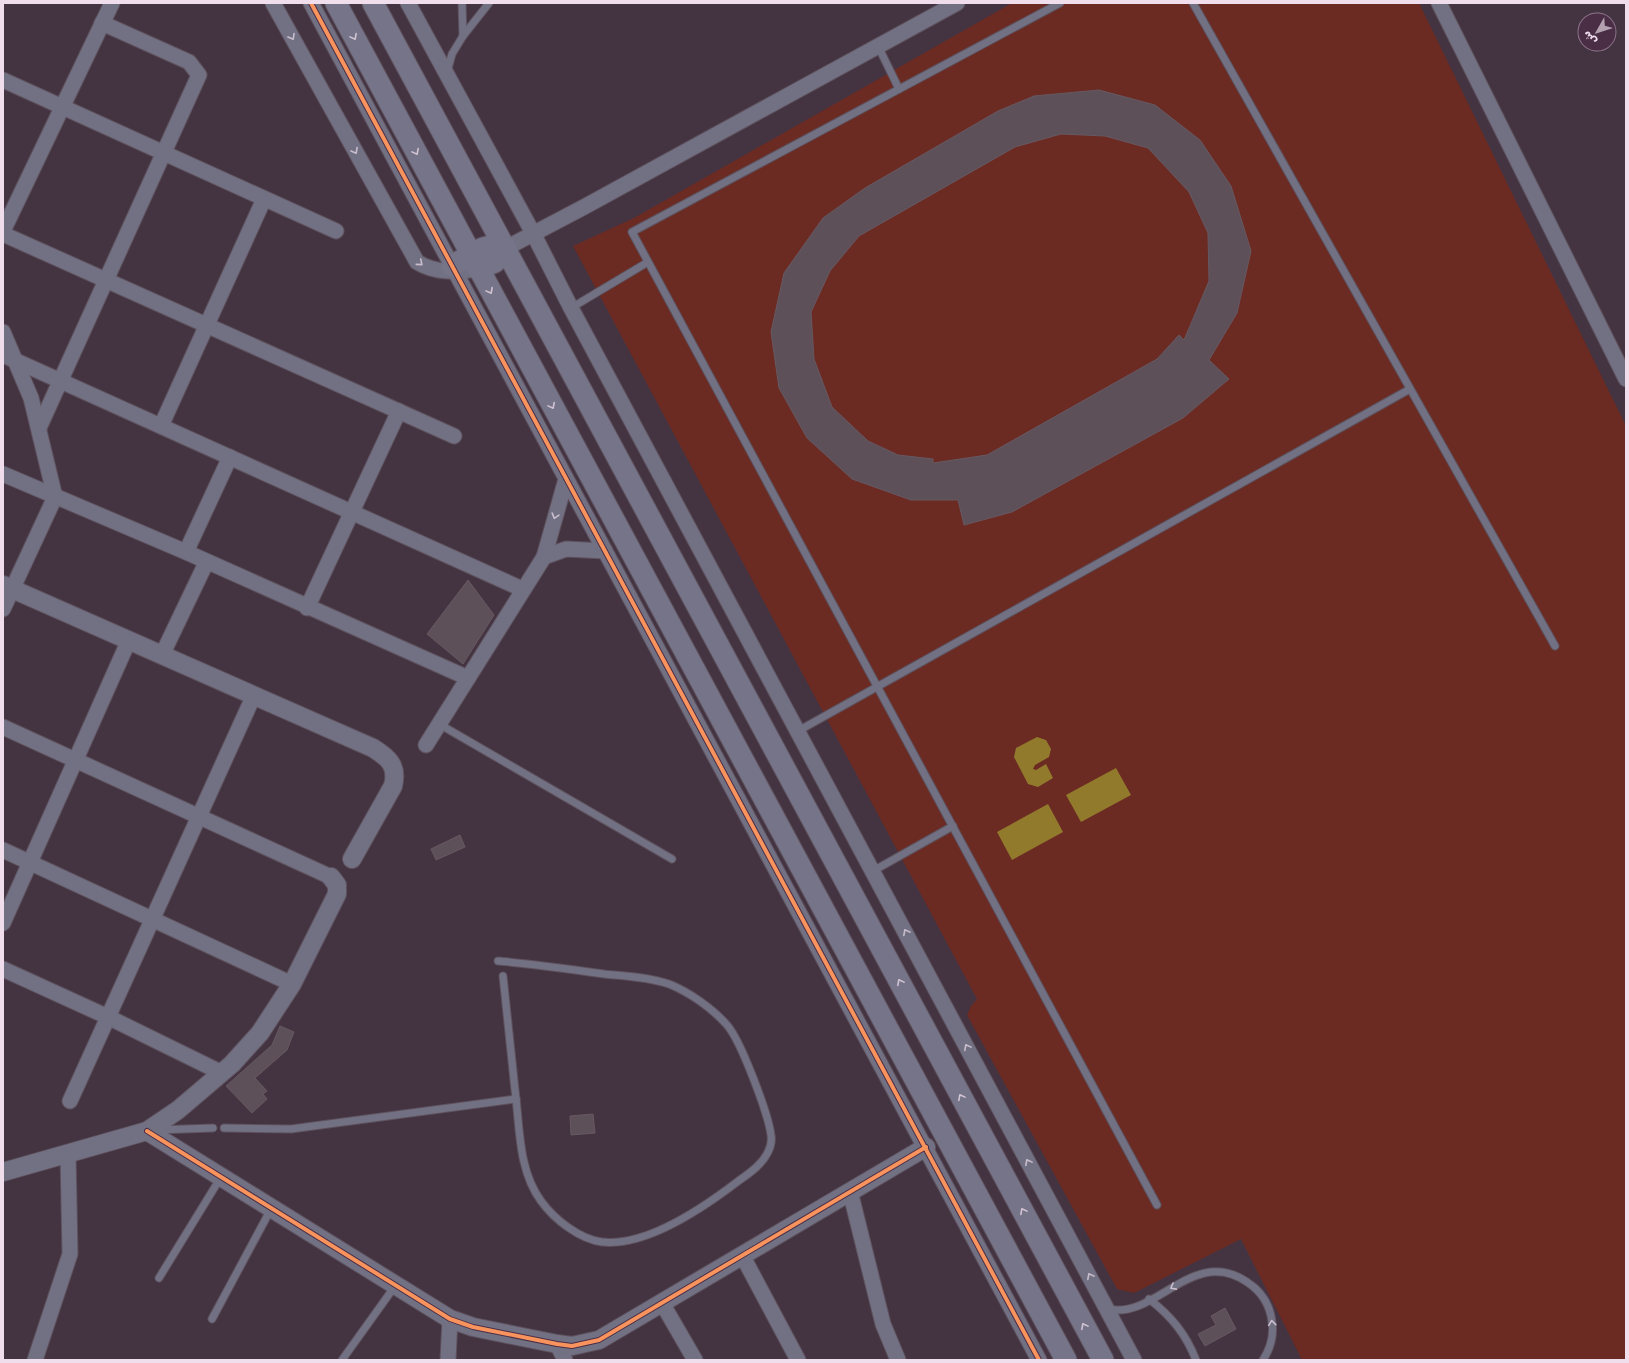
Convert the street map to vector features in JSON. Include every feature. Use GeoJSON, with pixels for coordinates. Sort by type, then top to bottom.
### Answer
{"type":"FeatureCollection","features":[{"type":"Feature","properties":{"kind":"main road"},"geometry":{"type":"LineString","coordinates":[[336,3],[1066,1360]]}},
{"type":"Feature","properties":{"kind":"main road"},"geometry":{"type":"LineString","coordinates":[[373,3],[1103,1360]]}},
{"type":"Feature","properties":{"kind":"main road"},"geometry":{"type":"LineString","coordinates":[[453,269],[474,262],[483,247],[490,245],[506,248]]}},
{"type":"Feature","properties":{"kind":"street"},"geometry":{"type":"LineString","coordinates":[[3,231],[112,3]]}},
{"type":"Feature","properties":{"kind":"street"},"geometry":{"type":"LineString","coordinates":[[273,3],[417,262],[435,270],[453,269]]}},
{"type":"Feature","properties":{"kind":"street"},"geometry":{"type":"LineString","coordinates":[[408,3],[534,234],[571,308],[1134,1360]]}},
{"type":"Feature","properties":{"kind":"street"},"geometry":{"type":"LineString","coordinates":[[506,248],[957,3]]}},
{"type":"Feature","properties":{"kind":"street"},"geometry":{"type":"LineString","coordinates":[[1439,3],[1626,379]]}},
{"type":"Feature","properties":{"kind":"street"},"geometry":{"type":"LineString","coordinates":[[310,4],[1040,1360]]}},
{"type":"Feature","properties":{"kind":"street"},"geometry":{"type":"LineString","coordinates":[[39,428],[199,75],[190,62],[102,23]]}},
{"type":"Feature","properties":{"kind":"street"},"geometry":{"type":"LineString","coordinates":[[3,80],[336,231]]}},
{"type":"Feature","properties":{"kind":"street"},"geometry":{"type":"LineString","coordinates":[[161,426],[264,199]]}},
{"type":"Feature","properties":{"kind":"street"},"geometry":{"type":"LineString","coordinates":[[3,234],[454,436]]}},
{"type":"Feature","properties":{"kind":"street"},"geometry":{"type":"LineString","coordinates":[[3,332],[9,358],[31,398],[55,497],[8,587],[3,609]]}},
{"type":"Feature","properties":{"kind":"street"},"geometry":{"type":"LineString","coordinates":[[9,358],[522,589]]}},
{"type":"Feature","properties":{"kind":"street"},"geometry":{"type":"LineString","coordinates":[[307,608],[399,411]]}},
{"type":"Feature","properties":{"kind":"street"},"geometry":{"type":"LineString","coordinates":[[186,552],[230,457]]}},
{"type":"Feature","properties":{"kind":"street"},"geometry":{"type":"LineString","coordinates":[[3,474],[186,552],[206,563],[468,678]]}},
{"type":"Feature","properties":{"kind":"street"},"geometry":{"type":"LineString","coordinates":[[426,745],[522,589],[544,557],[566,479]]}},
{"type":"Feature","properties":{"kind":"street"},"geometry":{"type":"LineString","coordinates":[[544,557],[566,549],[605,551]]}},
{"type":"Feature","properties":{"kind":"street"},"geometry":{"type":"LineString","coordinates":[[162,655],[206,563]]}},
{"type":"Feature","properties":{"kind":"street"},"geometry":{"type":"LineString","coordinates":[[8,587],[373,748],[389,760],[395,776],[393,786],[352,859]]}},
{"type":"Feature","properties":{"kind":"street"},"geometry":{"type":"LineString","coordinates":[[3,924],[129,640]]}},
{"type":"Feature","properties":{"kind":"street"},"geometry":{"type":"LineString","coordinates":[[70,1102],[254,695]]}},
{"type":"Feature","properties":{"kind":"street"},"geometry":{"type":"LineString","coordinates":[[3,727],[331,877],[337,885],[337,894],[292,984],[270,1019],[249,1046],[222,1072],[178,1110],[147,1131],[3,1172]]}},
{"type":"Feature","properties":{"kind":"street"},"geometry":{"type":"LineString","coordinates":[[3,850],[292,984]]}},
{"type":"Feature","properties":{"kind":"street"},"geometry":{"type":"LineString","coordinates":[[3,969],[108,1017],[222,1072]]}},
{"type":"Feature","properties":{"kind":"street"},"geometry":{"type":"LineString","coordinates":[[147,1131],[450,1319],[473,1327],[572,1346],[598,1340],[926,1147]]}},
{"type":"Feature","properties":{"kind":"street"},"geometry":{"type":"LineString","coordinates":[[35,1360],[70,1254],[68,1154]]}},
{"type":"Feature","properties":{"kind":"street"},"geometry":{"type":"LineString","coordinates":[[850,1191],[883,1324],[898,1360]]}},
{"type":"Feature","properties":{"kind":"street"},"geometry":{"type":"LineString","coordinates":[[742,1255],[798,1360]]}},
{"type":"Feature","properties":{"kind":"street"},"geometry":{"type":"LineString","coordinates":[[662,1303],[695,1360]]}},
{"type":"Feature","properties":{"kind":"street"},"geometry":{"type":"LineString","coordinates":[[448,1360],[450,1319]]}},
{"type":"Feature","properties":{"kind":"street"},"geometry":{"type":"LineString","coordinates":[[557,1344],[566,1360]]}},
{"type":"Feature","properties":{"kind":"lane"},"geometry":{"type":"LineString","coordinates":[[462,3],[463,36]]}},
{"type":"Feature","properties":{"kind":"lane"},"geometry":{"type":"LineString","coordinates":[[446,74],[452,54],[463,36],[489,3]]}},
{"type":"Feature","properties":{"kind":"lane"},"geometry":{"type":"LineString","coordinates":[[1060,3],[632,232],[1157,1205]]}},
{"type":"Feature","properties":{"kind":"lane"},"geometry":{"type":"LineString","coordinates":[[1193,3],[1555,646]]}},
{"type":"Feature","properties":{"kind":"lane"},"geometry":{"type":"LineString","coordinates":[[878,46],[899,89]]}},
{"type":"Feature","properties":{"kind":"lane"},"geometry":{"type":"LineString","coordinates":[[571,308],[648,262]]}},
{"type":"Feature","properties":{"kind":"lane"},"geometry":{"type":"LineString","coordinates":[[798,731],[878,688],[1410,389]]}},
{"type":"Feature","properties":{"kind":"lane"},"geometry":{"type":"LineString","coordinates":[[439,724],[672,859]]}},
{"type":"Feature","properties":{"kind":"lane"},"geometry":{"type":"LineString","coordinates":[[873,871],[953,826]]}},
{"type":"Feature","properties":{"kind":"lane"},"geometry":{"type":"LineString","coordinates":[[498,961],[653,980],[678,988],[704,1005],[728,1025],[739,1044],[767,1118],[771,1145],[763,1160],[746,1176],[719,1196],[686,1216],[651,1233],[618,1242],[604,1242],[582,1235],[558,1219],[548,1210],[534,1190],[524,1162],[502,976]]}},
{"type":"Feature","properties":{"kind":"lane"},"geometry":{"type":"LineString","coordinates":[[224,1128],[291,1129],[516,1100]]}},
{"type":"Feature","properties":{"kind":"lane"},"geometry":{"type":"LineString","coordinates":[[147,1131],[213,1128]]}},
{"type":"Feature","properties":{"kind":"lane"},"geometry":{"type":"LineString","coordinates":[[159,1278],[221,1177]]}},
{"type":"Feature","properties":{"kind":"lane"},"geometry":{"type":"LineString","coordinates":[[212,1319],[272,1209]]}},
{"type":"Feature","properties":{"kind":"lane"},"geometry":{"type":"LineString","coordinates":[[1107,1309],[1118,1311],[1127,1310],[1199,1274],[1213,1272],[1228,1273],[1241,1278],[1258,1291],[1269,1309],[1273,1323],[1272,1337],[1268,1351],[1263,1360]]}},
{"type":"Feature","properties":{"kind":"lane"},"geometry":{"type":"LineString","coordinates":[[342,1360],[395,1286]]}},
{"type":"Feature","properties":{"kind":"lane"},"geometry":{"type":"LineString","coordinates":[[1149,1299],[1162,1308],[1177,1325],[1190,1345],[1196,1360]]}},
{"type":"Feature","properties":{"kind":"shaded area"},"geometry":{"type":"Polygon","coordinates":[[[1012,3],[1419,3],[1626,426],[1626,1360],[1302,1360],[1241,1239],[1134,1293],[1117,1289],[967,1015],[971,1006],[977,999],[573,246],[634,218],[1012,3]]]}},
{"type":"Feature","properties":{"kind":"shaded area"},"geometry":{"type":"Polygon","coordinates":[[[1037,737],[1046,740],[1051,749],[1049,757],[1035,765],[1033,769],[1036,770],[1046,764],[1053,778],[1038,787],[1028,784],[1014,757],[1016,748],[1037,737]]]}},
{"type":"Feature","properties":{"kind":"shaded area"},"geometry":{"type":"Polygon","coordinates":[[[1116,768],[1131,795],[1081,822],[1066,795],[1116,768]]]}},
{"type":"Feature","properties":{"kind":"shaded area"},"geometry":{"type":"Polygon","coordinates":[[[1048,804],[1063,832],[1012,860],[997,832],[1048,804]]]}},
{"type":"Feature","properties":{"kind":"building"},"geometry":{"type":"Polygon","coordinates":[[[1099,90],[1155,105],[1200,140],[1231,186],[1251,251],[1237,313],[1209,360],[1229,379],[1183,418],[1012,512],[964,525],[958,500],[911,500],[852,479],[807,438],[779,388],[771,332],[784,273],[823,218],[865,188],[998,111],[1034,96],[1099,90]],[[1061,134],[1015,147],[859,236],[830,271],[811,312],[814,359],[832,407],[868,441],[898,455],[933,459],[933,463],[987,455],[1157,359],[1179,335],[1184,340],[1209,281],[1208,233],[1189,192],[1148,148],[1105,136],[1061,134]]]}},
{"type":"Feature","properties":{"kind":"building"},"geometry":{"type":"Polygon","coordinates":[[[468,580],[494,615],[463,664],[427,634],[468,580]]]}},
{"type":"Feature","properties":{"kind":"building"},"geometry":{"type":"Polygon","coordinates":[[[460,835],[465,847],[436,860],[431,849],[460,835]]]}},
{"type":"Feature","properties":{"kind":"building"},"geometry":{"type":"Polygon","coordinates":[[[280,1026],[294,1032],[287,1050],[255,1078],[267,1091],[263,1094],[267,1099],[252,1113],[226,1086],[272,1045],[280,1026]]]}},
{"type":"Feature","properties":{"kind":"building"},"geometry":{"type":"Polygon","coordinates":[[[593,1114],[595,1133],[571,1135],[570,1116],[593,1114]]]}},
{"type":"Feature","properties":{"kind":"building"},"geometry":{"type":"Polygon","coordinates":[[[1225,1308],[1236,1329],[1205,1346],[1198,1334],[1216,1325],[1211,1316],[1225,1308]]]}},
{"type":"Feature","properties":{"kind":"cycle path"},"geometry":{"type":"LineString","coordinates":[[311,3],[1039,1360]]}},
{"type":"Feature","properties":{"kind":"cycle path"},"geometry":{"type":"LineString","coordinates":[[147,1131],[450,1319],[473,1327],[572,1346],[599,1340],[926,1147]]}}]}
